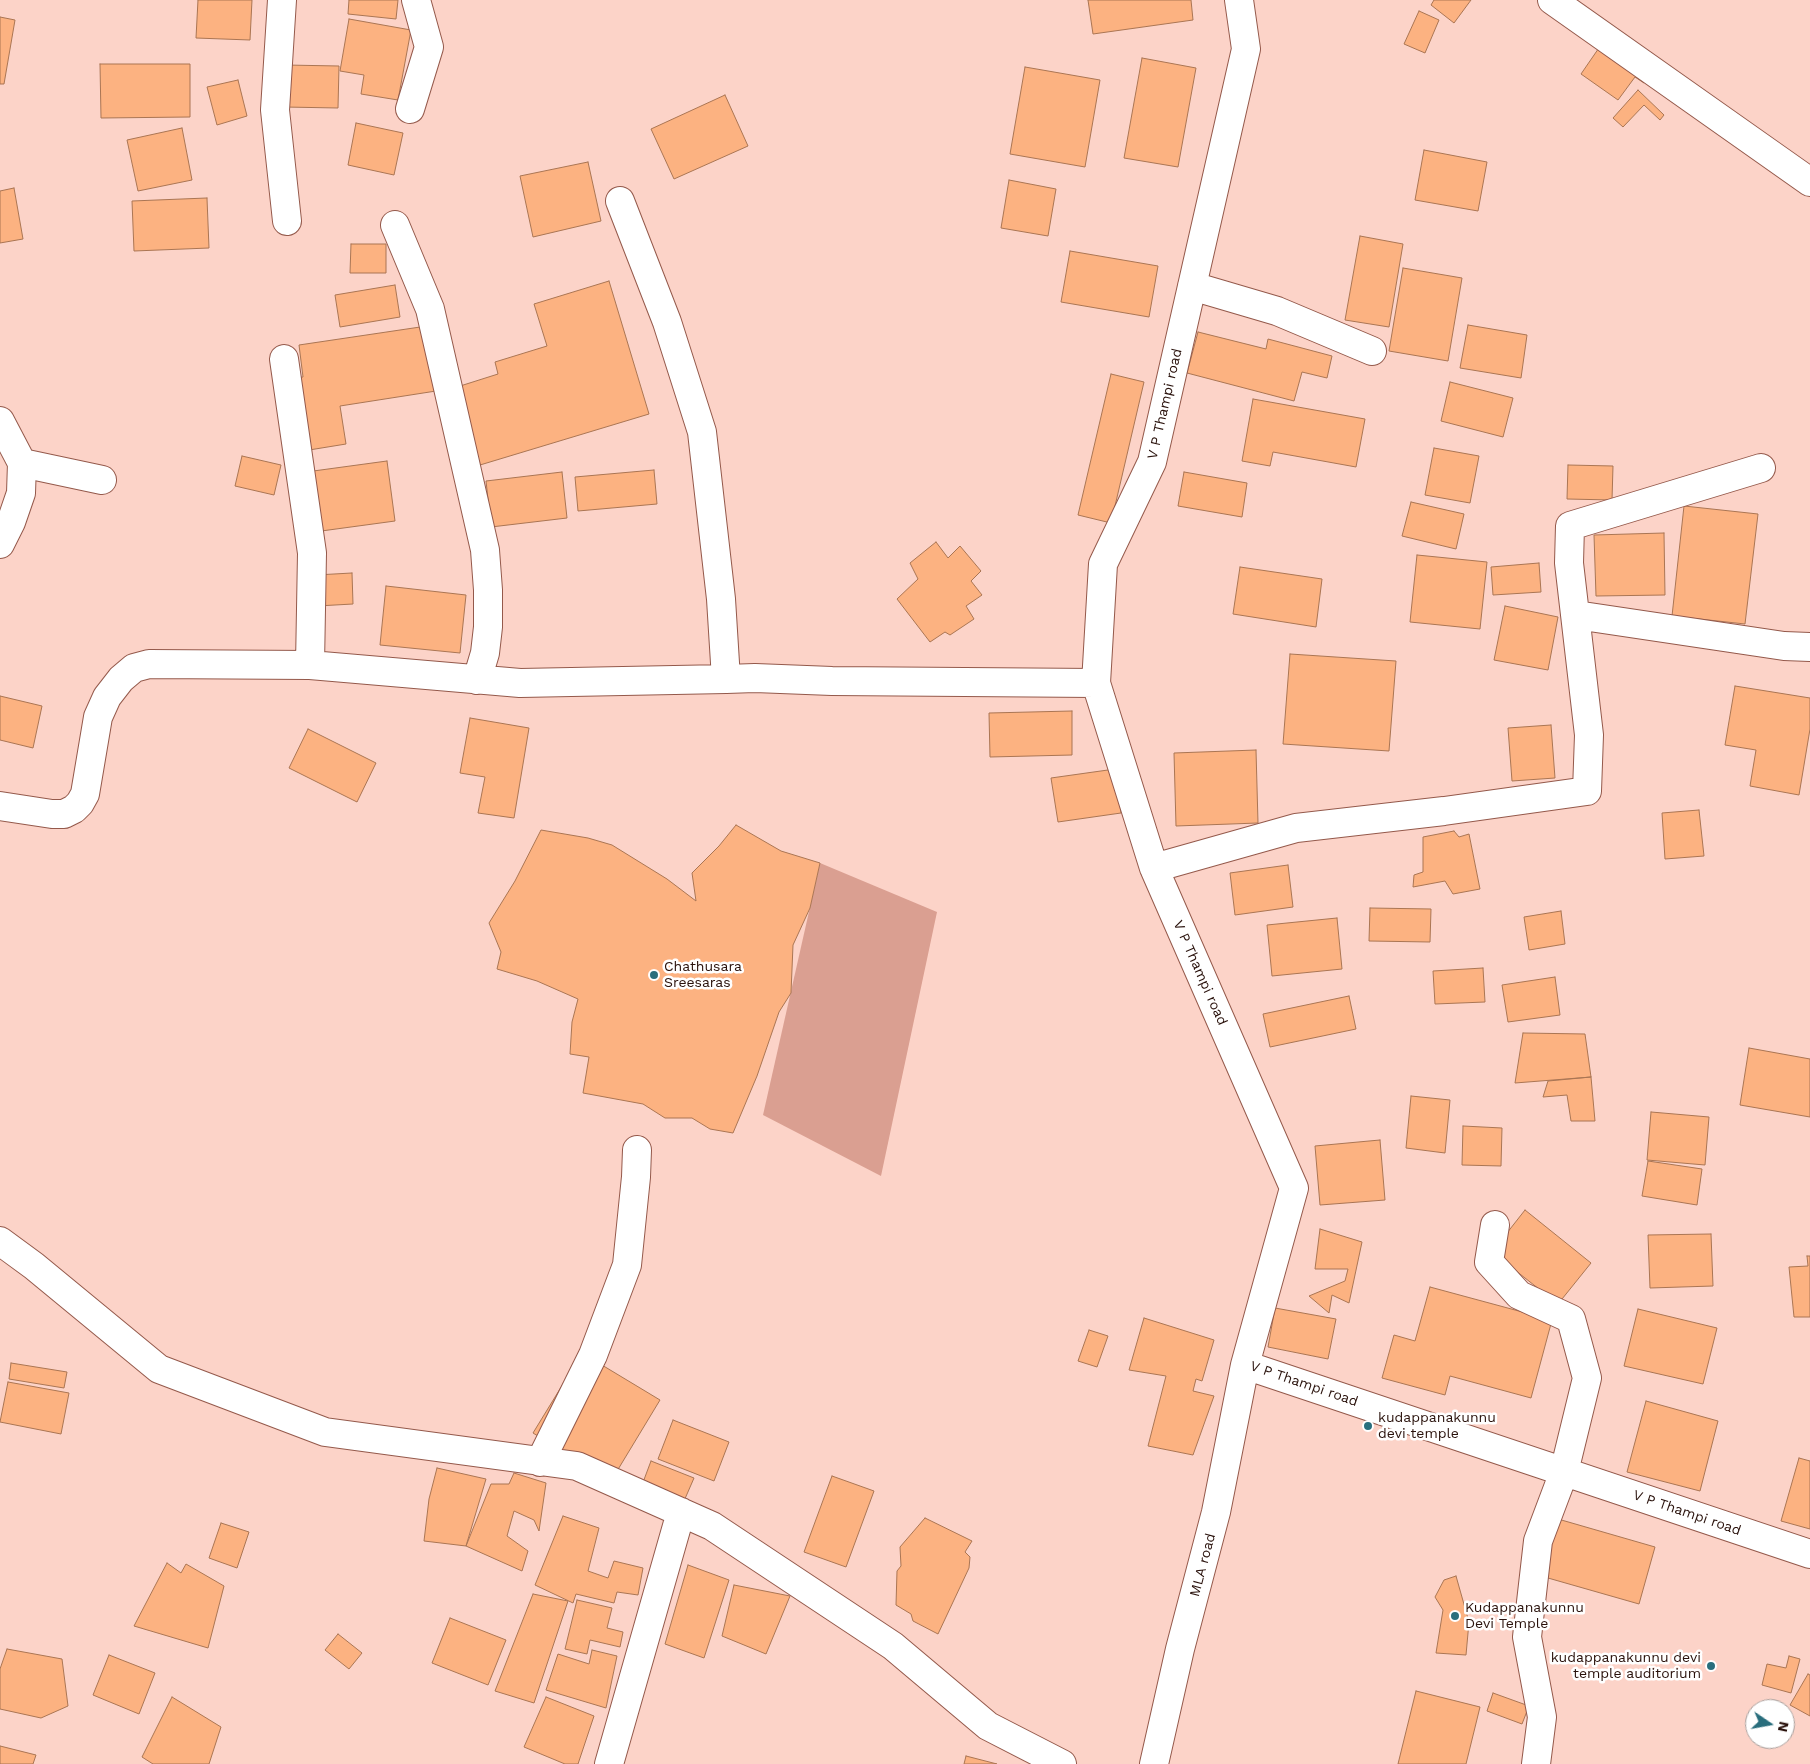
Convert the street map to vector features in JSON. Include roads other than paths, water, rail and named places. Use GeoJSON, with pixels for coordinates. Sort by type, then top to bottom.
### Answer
{"type":"FeatureCollection","features":[{"type":"Feature","properties":{"kind":"street"},"geometry":{"type":"LineString","coordinates":[[282,0],[275,110],[287,221]]}},
{"type":"Feature","properties":{"kind":"street"},"geometry":{"type":"LineString","coordinates":[[410,109],[429,47],[416,0]]}},
{"type":"Feature","properties":{"kind":"street","name":"V P Thampi road"},"geometry":{"type":"LineString","coordinates":[[1239,0],[1246,49],[1152,462],[1103,564],[1096,683],[1154,868],[1294,1188],[1245,1365],[1810,1554]]}},
{"type":"Feature","properties":{"kind":"street"},"geometry":{"type":"LineString","coordinates":[[1552,0],[1810,182]]}},
{"type":"Feature","properties":{"kind":"street"},"geometry":{"type":"LineString","coordinates":[[620,202],[667,322],[702,432],[721,599],[726,679]]}},
{"type":"Feature","properties":{"kind":"street"},"geometry":{"type":"LineString","coordinates":[[395,225],[430,308],[485,550],[488,627],[485,653],[477,680]]}},
{"type":"Feature","properties":{"kind":"street"},"geometry":{"type":"LineString","coordinates":[[1192,286],[1277,311],[1372,351]]}},
{"type":"Feature","properties":{"kind":"street"},"geometry":{"type":"LineString","coordinates":[[284,359],[312,553],[310,665]]}},
{"type":"Feature","properties":{"kind":"street"},"geometry":{"type":"LineString","coordinates":[[0,421],[22,463],[21,493],[11,522],[0,544]]}},
{"type":"Feature","properties":{"kind":"street"},"geometry":{"type":"LineString","coordinates":[[22,463],[102,480]]}},
{"type":"Feature","properties":{"kind":"street"},"geometry":{"type":"LineString","coordinates":[[1154,868],[1296,828],[1444,811],[1588,791],[1589,735],[1569,563],[1570,526],[1761,468]]}},
{"type":"Feature","properties":{"kind":"street"},"geometry":{"type":"LineString","coordinates":[[1576,615],[1784,646],[1810,647]]}},
{"type":"Feature","properties":{"kind":"street"},"geometry":{"type":"LineString","coordinates":[[0,806],[52,814],[64,814],[74,810],[85,794],[98,717],[107,698],[121,679],[134,668],[148,664],[310,665],[520,683],[755,678],[1096,683]]}},
{"type":"Feature","properties":{"kind":"street"},"geometry":{"type":"LineString","coordinates":[[540,1462],[593,1354],[627,1265],[637,1150]]}},
{"type":"Feature","properties":{"kind":"street"},"geometry":{"type":"LineString","coordinates":[[1495,1225],[1489,1262],[1519,1295],[1571,1319],[1587,1378],[1564,1472],[1538,1541],[1527,1637],[1542,1717],[1536,1764]]}},
{"type":"Feature","properties":{"kind":"street"},"geometry":{"type":"LineString","coordinates":[[0,1241],[34,1266],[159,1369],[325,1432],[577,1466],[712,1526],[893,1646],[988,1726],[1062,1764]]}},
{"type":"Feature","properties":{"kind":"street","name":"MLA road"},"geometry":{"type":"LineString","coordinates":[[1154,1764],[1180,1649],[1216,1512],[1245,1365]]}},
{"type":"Feature","properties":{"kind":"street"},"geometry":{"type":"LineString","coordinates":[[609,1764],[681,1512]]}},
{"type":"Feature","properties":{"kind":"place","name":"Chathusara Sreesaras"},"geometry":{"type":"Point","coordinates":[654,975]}},
{"type":"Feature","properties":{"kind":"place","name":"kudappanakunnu devi temple"},"geometry":{"type":"Point","coordinates":[1368,1426]}},
{"type":"Feature","properties":{"kind":"place","name":"Kudappanakunnu Devi Temple"},"geometry":{"type":"Point","coordinates":[1455,1616]}},
{"type":"Feature","properties":{"kind":"place","name":"kudappanakunnu devi temple auditorium"},"geometry":{"type":"Point","coordinates":[1711,1666]}}]}
